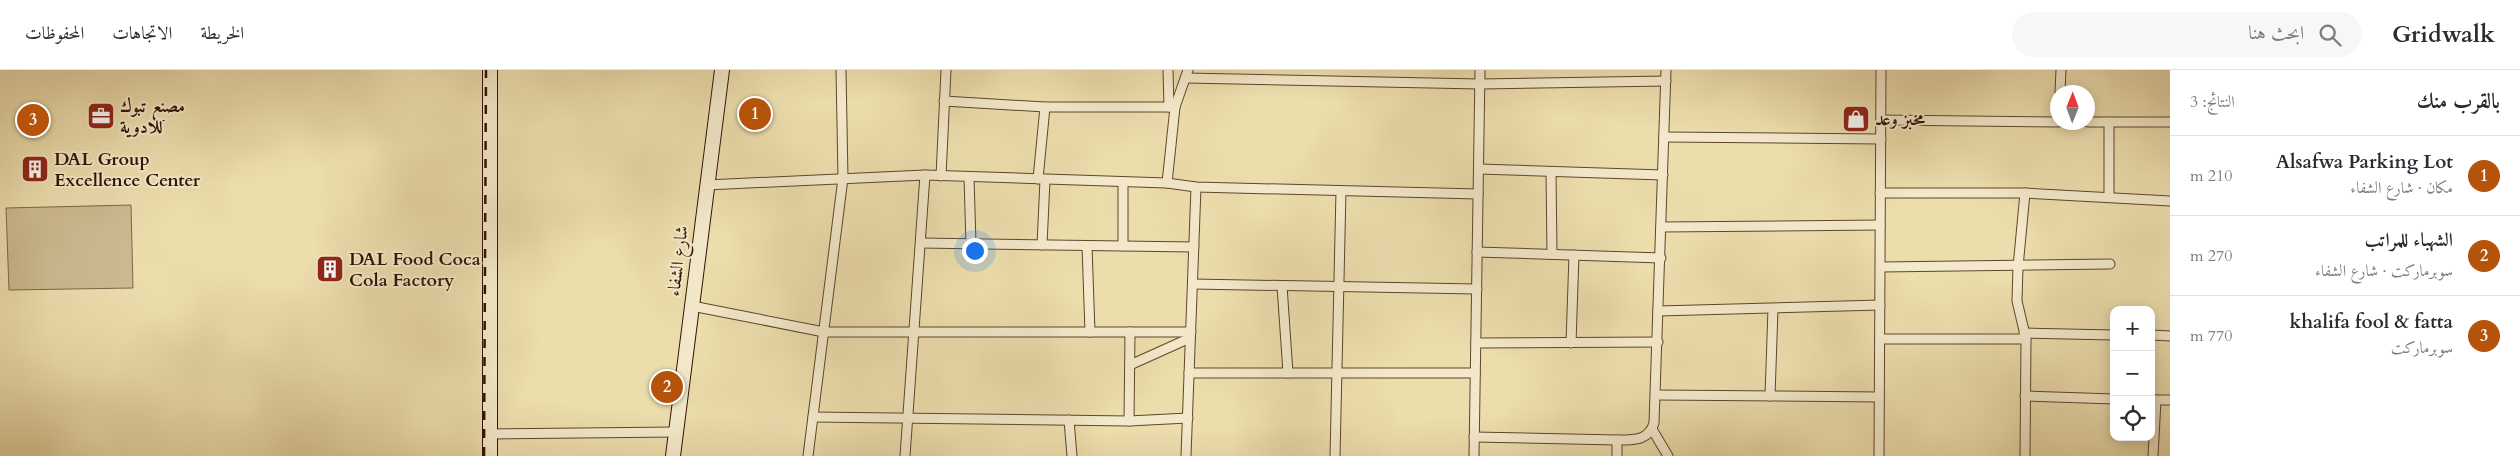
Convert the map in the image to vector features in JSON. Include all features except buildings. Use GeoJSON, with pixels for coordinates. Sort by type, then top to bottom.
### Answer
{"type":"FeatureCollection","features":[{"type":"Feature","properties":{"kind":"street"},"geometry":{"type":"LineString","coordinates":[[490,70],[490,456]]}},
{"type":"Feature","properties":{"kind":"street","name":"شارع الشفاء"},"geometry":{"type":"LineString","coordinates":[[673,456],[722,70]]}},
{"type":"Feature","properties":{"kind":"street"},"geometry":{"type":"LineString","coordinates":[[808,456],[844,178],[841,70]]}},
{"type":"Feature","properties":{"kind":"street"},"geometry":{"type":"LineString","coordinates":[[941,176],[946,70]]}},
{"type":"Feature","properties":{"kind":"street"},"geometry":{"type":"LineString","coordinates":[[1168,70],[1172,107],[1168,183]]}},
{"type":"Feature","properties":{"kind":"street"},"geometry":{"type":"LineString","coordinates":[[1474,456],[1480,70]]}},
{"type":"Feature","properties":{"kind":"street"},"geometry":{"type":"LineString","coordinates":[[1666,70],[1657,395],[1652,429],[1668,456]]}},
{"type":"Feature","properties":{"kind":"street"},"geometry":{"type":"LineString","coordinates":[[1879,456],[1881,70]]}},
{"type":"Feature","properties":{"kind":"street"},"geometry":{"type":"LineString","coordinates":[[2060,85],[2061,70]]}},
{"type":"Feature","properties":{"kind":"street"},"geometry":{"type":"LineString","coordinates":[[1172,107],[1187,74],[1480,84],[1666,81]]}},
{"type":"Feature","properties":{"kind":"street"},"geometry":{"type":"LineString","coordinates":[[944,100],[1045,107],[1172,107]]}},
{"type":"Feature","properties":{"kind":"street"},"geometry":{"type":"LineString","coordinates":[[1042,245],[1045,107]]}},
{"type":"Feature","properties":{"kind":"street"},"geometry":{"type":"LineString","coordinates":[[1881,120],[2050,122]]}},
{"type":"Feature","properties":{"kind":"street"},"geometry":{"type":"LineString","coordinates":[[2095,122],[2170,122]]}},
{"type":"Feature","properties":{"kind":"street"},"geometry":{"type":"LineString","coordinates":[[2109,122],[2109,196]]}},
{"type":"Feature","properties":{"kind":"street"},"geometry":{"type":"LineString","coordinates":[[1664,137],[1881,139]]}},
{"type":"Feature","properties":{"kind":"street"},"geometry":{"type":"LineString","coordinates":[[1479,169],[1663,175]]}},
{"type":"Feature","properties":{"kind":"street"},"geometry":{"type":"LineString","coordinates":[[1551,172],[1552,254]]}},
{"type":"Feature","properties":{"kind":"street"},"geometry":{"type":"LineString","coordinates":[[706,185],[925,175],[1168,183],[1196,187],[1478,194]]}},
{"type":"Feature","properties":{"kind":"street"},"geometry":{"type":"LineString","coordinates":[[904,456],[925,175]]}},
{"type":"Feature","properties":{"kind":"street"},"geometry":{"type":"LineString","coordinates":[[969,177],[970,244]]}},
{"type":"Feature","properties":{"kind":"street"},"geometry":{"type":"LineString","coordinates":[[1123,246],[1124,182]]}},
{"type":"Feature","properties":{"kind":"street"},"geometry":{"type":"LineString","coordinates":[[1186,456],[1196,187]]}},
{"type":"Feature","properties":{"kind":"street"},"geometry":{"type":"LineString","coordinates":[[1335,456],[1341,191]]}},
{"type":"Feature","properties":{"kind":"street"},"geometry":{"type":"LineString","coordinates":[[1880,193],[2025,193],[2109,196],[2170,201]]}},
{"type":"Feature","properties":{"kind":"street"},"geometry":{"type":"LineString","coordinates":[[2025,193],[2018,267],[2017,301],[2025,336],[2025,456]]}},
{"type":"Feature","properties":{"kind":"street"},"geometry":{"type":"LineString","coordinates":[[1661,227],[1880,225]]}},
{"type":"Feature","properties":{"kind":"street"},"geometry":{"type":"LineString","coordinates":[[921,243],[1194,247]]}},
{"type":"Feature","properties":{"kind":"street"},"geometry":{"type":"LineString","coordinates":[[1088,246],[1090,332]]}},
{"type":"Feature","properties":{"kind":"street"},"geometry":{"type":"LineString","coordinates":[[1477,252],[1661,258]]}},
{"type":"Feature","properties":{"kind":"street"},"geometry":{"type":"LineString","coordinates":[[1571,343],[1574,255]]}},
{"type":"Feature","properties":{"kind":"street"},"geometry":{"type":"LineString","coordinates":[[1880,267],[2018,267],[2110,264]]}},
{"type":"Feature","properties":{"kind":"street"},"geometry":{"type":"LineString","coordinates":[[1193,284],[1476,289]]}},
{"type":"Feature","properties":{"kind":"street"},"geometry":{"type":"LineString","coordinates":[[1282,286],[1288,373]]}},
{"type":"Feature","properties":{"kind":"street"},"geometry":{"type":"LineString","coordinates":[[1658,311],[1880,305]]}},
{"type":"Feature","properties":{"kind":"street"},"geometry":{"type":"LineString","coordinates":[[692,306],[824,332],[1130,332],[1191,335]]}},
{"type":"Feature","properties":{"kind":"street"},"geometry":{"type":"LineString","coordinates":[[1770,396],[1773,308]]}},
{"type":"Feature","properties":{"kind":"street"},"geometry":{"type":"LineString","coordinates":[[1129,421],[1130,332]]}},
{"type":"Feature","properties":{"kind":"street"},"geometry":{"type":"LineString","coordinates":[[1130,365],[1191,335]]}},
{"type":"Feature","properties":{"kind":"street"},"geometry":{"type":"LineString","coordinates":[[1880,339],[2110,335]]}},
{"type":"Feature","properties":{"kind":"street"},"geometry":{"type":"LineString","coordinates":[[2155,335],[2170,336]]}},
{"type":"Feature","properties":{"kind":"street"},"geometry":{"type":"LineString","coordinates":[[1476,343],[1658,342]]}},
{"type":"Feature","properties":{"kind":"street"},"geometry":{"type":"LineString","coordinates":[[1189,373],[1475,373]]}},
{"type":"Feature","properties":{"kind":"street"},"geometry":{"type":"LineString","coordinates":[[1657,395],[1880,397]]}},
{"type":"Feature","properties":{"kind":"street"},"geometry":{"type":"LineString","coordinates":[[2025,396],[2110,398]]}},
{"type":"Feature","properties":{"kind":"street"},"geometry":{"type":"LineString","coordinates":[[2155,400],[2170,400]]}},
{"type":"Feature","properties":{"kind":"street"},"geometry":{"type":"LineString","coordinates":[[813,417],[1129,421],[1188,418]]}},
{"type":"Feature","properties":{"kind":"street"},"geometry":{"type":"LineString","coordinates":[[1069,420],[1072,456]]}},
{"type":"Feature","properties":{"kind":"street"},"geometry":{"type":"LineString","coordinates":[[1474,437],[1638,440],[1652,429]]}},
{"type":"Feature","properties":{"kind":"street"},"geometry":{"type":"LineString","coordinates":[[490,434],[676,432]]}},
{"type":"Feature","properties":{"kind":"street"},"geometry":{"type":"LineString","coordinates":[[1616,440],[1617,456]]}},
{"type":"Feature","properties":{"kind":"street"},"geometry":{"type":"LineString","coordinates":[[2153,441],[2153,456]]}},
{"type":"Feature","properties":{"kind":"shaded area"},"geometry":{"type":"Polygon","coordinates":[[[131,205],[133,288],[9,290],[6,208],[131,205]]]}},
{"type":"Feature","properties":{"kind":"railway"},"geometry":{"type":"LineString","coordinates":[[484,456],[486,70]]}},
{"type":"Feature","properties":{"kind":"place","name":"Alsafwa Parking Lot"},"geometry":{"type":"Point","coordinates":[755,114]}},
{"type":"Feature","properties":{"kind":"place","name":"مصنع تبوك للادوية"},"geometry":{"type":"Point","coordinates":[101,116]}},
{"type":"Feature","properties":{"kind":"place","name":"مخبز وعد"},"geometry":{"type":"Point","coordinates":[1856,119]}},
{"type":"Feature","properties":{"kind":"place","name":"khalifa fool & fatta"},"geometry":{"type":"Point","coordinates":[33,120]}},
{"type":"Feature","properties":{"kind":"place","name":"DAL Group Excellence Center"},"geometry":{"type":"Point","coordinates":[35,169]}},
{"type":"Feature","properties":{"kind":"place","name":"DAL Food Coca Cola Factory"},"geometry":{"type":"Point","coordinates":[330,269]}},
{"type":"Feature","properties":{"kind":"place","name":"الشهباء للمراتب"},"geometry":{"type":"Point","coordinates":[667,387]}}]}
